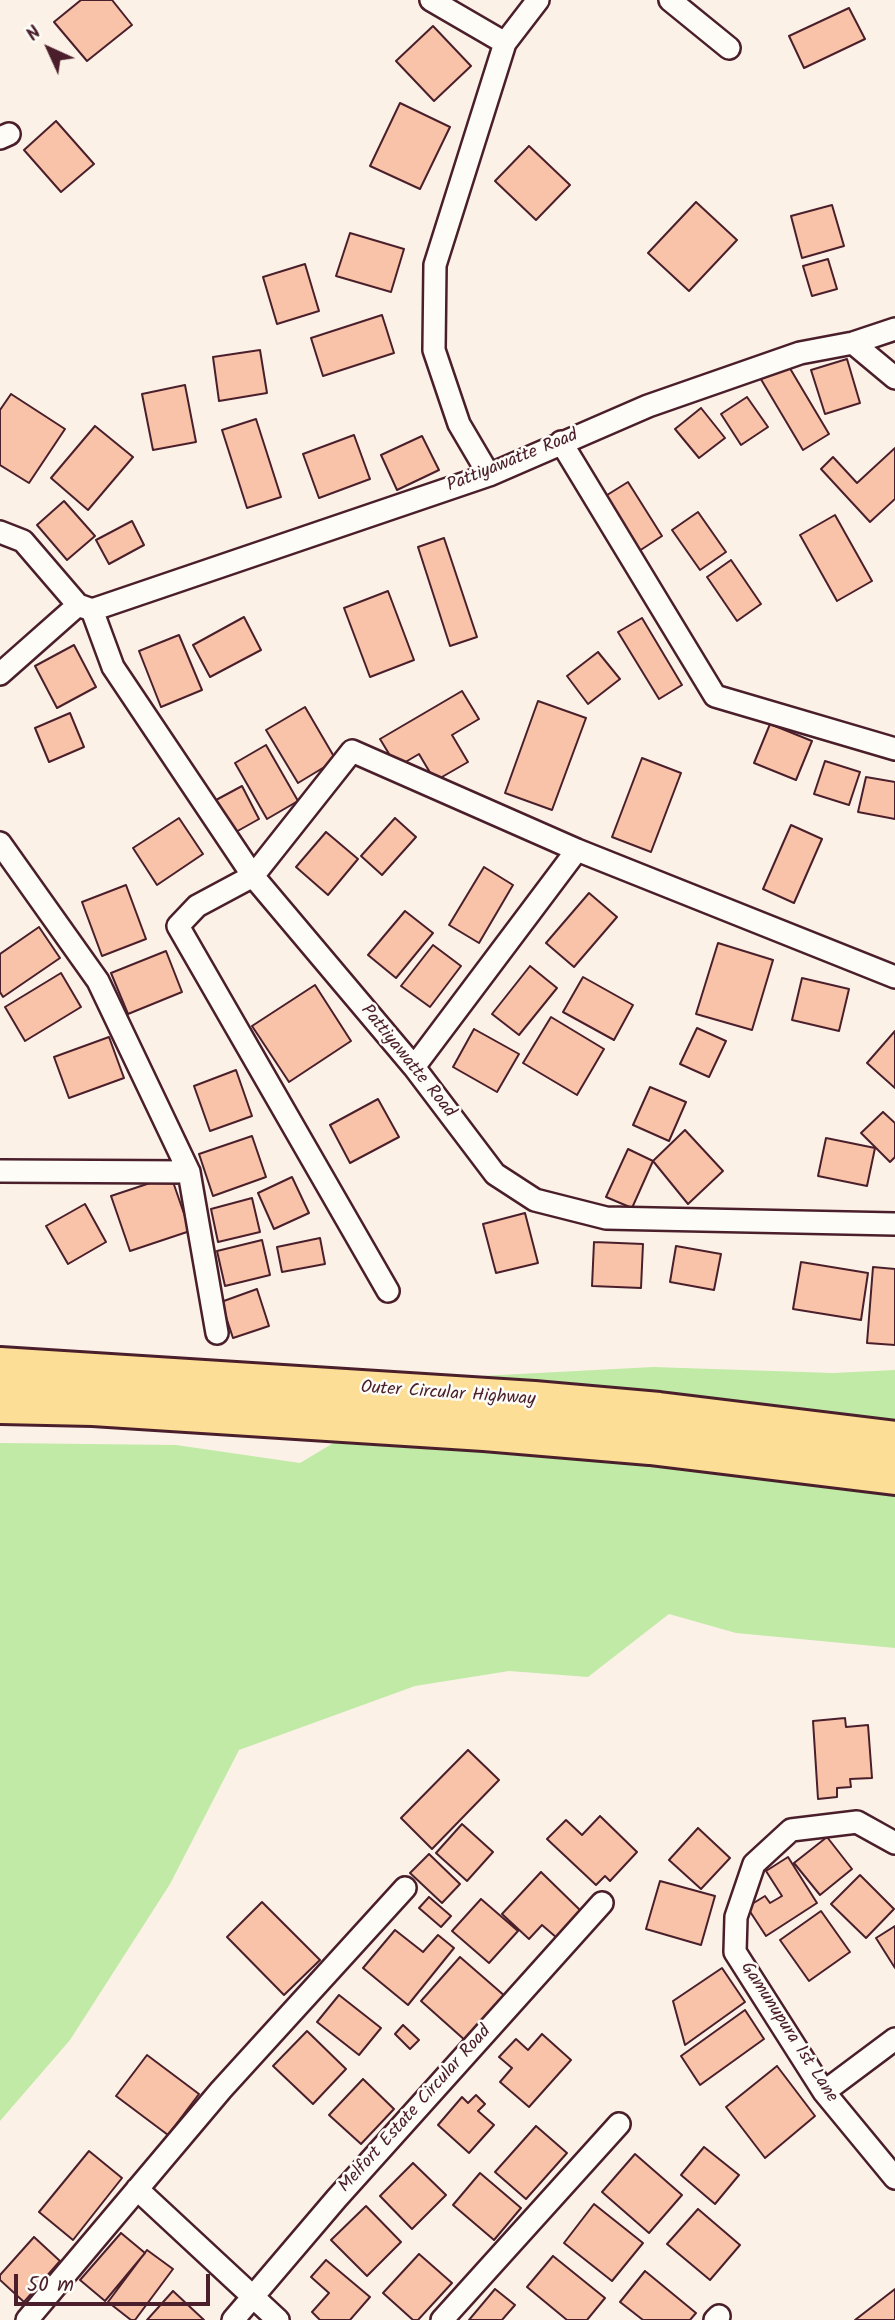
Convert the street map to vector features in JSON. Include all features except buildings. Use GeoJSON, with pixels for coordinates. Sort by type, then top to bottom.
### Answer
{"type":"FeatureCollection","features":[{"type":"Feature","properties":{"kind":"highway","name":"Outer Circular Highway"},"geometry":{"type":"LineString","coordinates":[[0,1367],[302,1403],[484,1431],[650,1445],[895,1475]]}},
{"type":"Feature","properties":{"kind":"highway","name":"Outer Circular Highway"},"geometry":{"type":"LineString","coordinates":[[0,1404],[93,1406],[302,1403],[659,1412],[895,1441]]}},
{"type":"Feature","properties":{"kind":"highway"},"geometry":{"type":"LineString","coordinates":[[0,1412],[93,1406]]}},
{"type":"Feature","properties":{"kind":"street"},"geometry":{"type":"LineString","coordinates":[[431,0],[505,43]]}},
{"type":"Feature","properties":{"kind":"street"},"geometry":{"type":"LineString","coordinates":[[489,475],[459,424],[434,350],[435,264],[505,43],[538,0]]}},
{"type":"Feature","properties":{"kind":"street"},"geometry":{"type":"LineString","coordinates":[[670,0],[729,48]]}},
{"type":"Feature","properties":{"kind":"street","name":"Pattiyawatte Road"},"geometry":{"type":"LineString","coordinates":[[85,607],[489,475],[648,406],[800,353],[853,343],[895,329]]}},
{"type":"Feature","properties":{"kind":"street"},"geometry":{"type":"LineString","coordinates":[[853,343],[895,378]]}},
{"type":"Feature","properties":{"kind":"street"},"geometry":{"type":"LineString","coordinates":[[561,442],[715,696],[895,749]]}},
{"type":"Feature","properties":{"kind":"street","name":"Pattiyawatte Road"},"geometry":{"type":"LineString","coordinates":[[0,532],[23,541],[85,607],[113,667],[253,876],[414,1067],[495,1174],[536,1200],[606,1219],[895,1224]]}},
{"type":"Feature","properties":{"kind":"street"},"geometry":{"type":"LineString","coordinates":[[0,674],[85,607]]}},
{"type":"Feature","properties":{"kind":"street"},"geometry":{"type":"LineString","coordinates":[[388,1291],[178,926],[197,906],[253,876],[352,751],[577,850],[895,977]]}},
{"type":"Feature","properties":{"kind":"street"},"geometry":{"type":"LineString","coordinates":[[0,844],[98,981],[189,1172],[218,1333]]}},
{"type":"Feature","properties":{"kind":"street"},"geometry":{"type":"LineString","coordinates":[[414,1067],[577,850]]}},
{"type":"Feature","properties":{"kind":"street"},"geometry":{"type":"LineString","coordinates":[[0,1171],[189,1172]]}},
{"type":"Feature","properties":{"kind":"street","name":"Gamunupura 1st Lane"},"geometry":{"type":"LineString","coordinates":[[895,1843],[857,1822],[791,1830],[754,1864],[736,1917],[735,1952],[824,2092],[895,2178]]}},
{"type":"Feature","properties":{"kind":"street"},"geometry":{"type":"LineString","coordinates":[[27,2320],[221,2090],[405,1888]]}},
{"type":"Feature","properties":{"kind":"street","name":"Melfort Estate Circular Road"},"geometry":{"type":"LineString","coordinates":[[233,2320],[337,2198],[602,1903]]}},
{"type":"Feature","properties":{"kind":"street"},"geometry":{"type":"LineString","coordinates":[[824,2092],[895,2039]]}},
{"type":"Feature","properties":{"kind":"street"},"geometry":{"type":"LineString","coordinates":[[442,2320],[619,2124]]}},
{"type":"Feature","properties":{"kind":"street"},"geometry":{"type":"LineString","coordinates":[[137,2189],[278,2320]]}},
{"type":"Feature","properties":{"kind":"green space"},"geometry":{"type":"Polygon","coordinates":[[[653,1367],[833,1373],[895,1370],[895,1648],[736,1633],[669,1614],[588,1677],[509,1671],[415,1686],[239,1750],[170,1884],[70,2040],[0,2121],[0,1443],[176,1445],[300,1463],[442,1378],[653,1367]]]}}]}
